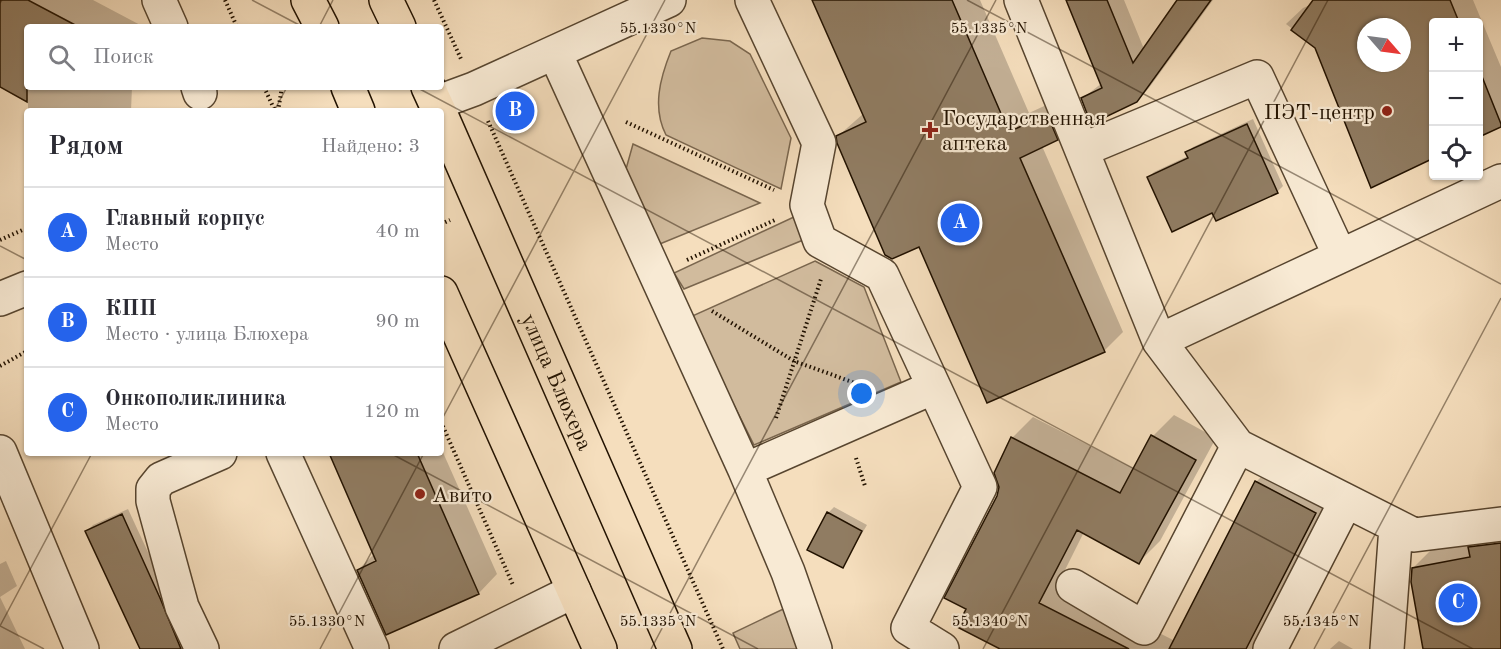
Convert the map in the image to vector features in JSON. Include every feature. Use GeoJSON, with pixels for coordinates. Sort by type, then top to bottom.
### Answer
{"type":"FeatureCollection","features":[{"type":"Feature","properties":{"kind":"main road"},"geometry":{"type":"LineString","coordinates":[[309,0],[320,24]]}},
{"type":"Feature","properties":{"kind":"main road"},"geometry":{"type":"LineString","coordinates":[[386,0],[398,24]]}},
{"type":"Feature","properties":{"kind":"main road"},"geometry":{"type":"LineString","coordinates":[[349,90],[357,108]]}},
{"type":"Feature","properties":{"kind":"main road","name":"улица Блюхера"},"geometry":{"type":"LineString","coordinates":[[444,132],[675,649]]}},
{"type":"Feature","properties":{"kind":"main road"},"geometry":{"type":"LineString","coordinates":[[444,300],[600,649]]}},
{"type":"Feature","properties":{"kind":"street"},"geometry":{"type":"LineString","coordinates":[[159,0],[170,24]]}},
{"type":"Feature","properties":{"kind":"street"},"geometry":{"type":"LineString","coordinates":[[432,105],[474,89],[669,0]]}},
{"type":"Feature","properties":{"kind":"street"},"geometry":{"type":"LineString","coordinates":[[752,0],[819,143],[807,205],[820,242],[882,275],[980,487],[908,628],[942,649]]}},
{"type":"Feature","properties":{"kind":"street"},"geometry":{"type":"LineString","coordinates":[[1021,0],[1159,341],[1238,446],[1414,536],[1501,524]]}},
{"type":"Feature","properties":{"kind":"street"},"geometry":{"type":"LineString","coordinates":[[555,53],[656,274],[754,466],[815,649]]}},
{"type":"Feature","properties":{"kind":"street"},"geometry":{"type":"LineString","coordinates":[[1082,150],[1257,77],[1340,256]]}},
{"type":"Feature","properties":{"kind":"street"},"geometry":{"type":"LineString","coordinates":[[1159,341],[1501,181]]}},
{"type":"Feature","properties":{"kind":"street"},"geometry":{"type":"LineString","coordinates":[[0,299],[24,289]]}},
{"type":"Feature","properties":{"kind":"street"},"geometry":{"type":"LineString","coordinates":[[754,466],[934,387]]}},
{"type":"Feature","properties":{"kind":"street"},"geometry":{"type":"LineString","coordinates":[[1073,586],[1144,628],[1238,446]]}},
{"type":"Feature","properties":{"kind":"street"},"geometry":{"type":"LineString","coordinates":[[0,452],[82,649]]}},
{"type":"Feature","properties":{"kind":"street"},"geometry":{"type":"LineString","coordinates":[[202,649],[182,607],[153,501],[153,489],[161,479],[213,456]]}},
{"type":"Feature","properties":{"kind":"street"},"geometry":{"type":"LineString","coordinates":[[284,456],[372,649]]}},
{"type":"Feature","properties":{"kind":"street"},"geometry":{"type":"LineString","coordinates":[[1270,649],[1346,501]]}},
{"type":"Feature","properties":{"kind":"street"},"geometry":{"type":"LineString","coordinates":[[1387,649],[1396,527]]}},
{"type":"Feature","properties":{"kind":"street"},"geometry":{"type":"LineString","coordinates":[[456,649],[574,591]]}},
{"type":"Feature","properties":{"kind":"path"},"geometry":{"type":"LineString","coordinates":[[225,0],[236,24]]}},
{"type":"Feature","properties":{"kind":"path"},"geometry":{"type":"LineString","coordinates":[[434,0],[723,649]]}},
{"type":"Feature","properties":{"kind":"path"},"geometry":{"type":"LineString","coordinates":[[266,90],[275,108]]}},
{"type":"Feature","properties":{"kind":"path"},"geometry":{"type":"LineString","coordinates":[[278,108],[281,90]]}},
{"type":"Feature","properties":{"kind":"path"},"geometry":{"type":"LineString","coordinates":[[576,99],[807,205]]}},
{"type":"Feature","properties":{"kind":"path"},"geometry":{"type":"LineString","coordinates":[[656,274],[807,205]]}},
{"type":"Feature","properties":{"kind":"path"},"geometry":{"type":"LineString","coordinates":[[0,240],[24,229]]}},
{"type":"Feature","properties":{"kind":"path"},"geometry":{"type":"LineString","coordinates":[[754,466],[794,361],[831,247]]}},
{"type":"Feature","properties":{"kind":"path"},"geometry":{"type":"LineString","coordinates":[[708,309],[794,361],[903,400]]}},
{"type":"Feature","properties":{"kind":"path"},"geometry":{"type":"LineString","coordinates":[[0,366],[24,353]]}},
{"type":"Feature","properties":{"kind":"path"},"geometry":{"type":"LineString","coordinates":[[444,429],[526,615]]}},
{"type":"Feature","properties":{"kind":"shaded area"},"geometry":{"type":"Polygon","coordinates":[[[702,38],[730,41],[750,54],[791,138],[781,189],[666,135],[659,114],[659,93],[667,61],[671,51],[702,38]]]}},
{"type":"Feature","properties":{"kind":"shaded area"},"geometry":{"type":"Polygon","coordinates":[[[633,144],[760,203],[650,248],[621,187],[633,144]]]}},
{"type":"Feature","properties":{"kind":"shaded area"},"geometry":{"type":"Polygon","coordinates":[[[796,216],[808,238],[684,289],[674,273],[796,216]]]}},
{"type":"Feature","properties":{"kind":"shaded area"},"geometry":{"type":"Polygon","coordinates":[[[815,261],[864,287],[901,382],[754,445],[690,317],[815,261]]]}},
{"type":"Feature","properties":{"kind":"shaded area"},"geometry":{"type":"Polygon","coordinates":[[[796,603],[823,649],[740,649],[733,633],[796,603]]]}},
{"type":"Feature","properties":{"kind":"building"},"geometry":{"type":"Polygon","coordinates":[[[0,0],[28,0],[73,24],[24,24],[24,90],[27,90],[27,102],[0,87],[0,0]]]}},
{"type":"Feature","properties":{"kind":"building"},"geometry":{"type":"Polygon","coordinates":[[[812,0],[952,0],[1009,132],[1047,114],[1058,140],[1020,158],[1105,352],[987,403],[919,247],[892,259],[885,255],[836,136],[866,122],[812,0]]]}},
{"type":"Feature","properties":{"kind":"building"},"geometry":{"type":"Polygon","coordinates":[[[1066,0],[1107,0],[1133,63],[1177,0],[1211,0],[1137,102],[1091,124],[1081,98],[1102,88],[1066,0]]]}},
{"type":"Feature","properties":{"kind":"building","name":"ПЭТ-центр"},"geometry":{"type":"Polygon","coordinates":[[[1313,0],[1450,0],[1457,18],[1429,18],[1429,160],[1371,188],[1315,48],[1291,30],[1313,0]]]}},
{"type":"Feature","properties":{"kind":"building"},"geometry":{"type":"Polygon","coordinates":[[[1483,79],[1501,124],[1501,127],[1483,135],[1483,79]]]}},
{"type":"Feature","properties":{"kind":"building"},"geometry":{"type":"Polygon","coordinates":[[[1247,124],[1278,193],[1216,221],[1212,213],[1172,232],[1147,177],[1188,158],[1185,152],[1247,124]]]}},
{"type":"Feature","properties":{"kind":"building"},"geometry":{"type":"Polygon","coordinates":[[[1151,435],[1196,460],[1139,564],[1077,530],[1039,603],[1129,649],[1000,649],[957,627],[966,609],[944,598],[997,496],[999,487],[994,473],[1011,437],[1120,493],[1151,435]]]}},
{"type":"Feature","properties":{"kind":"building"},"geometry":{"type":"Polygon","coordinates":[[[330,456],[418,456],[479,594],[386,635],[357,570],[376,561],[330,456]]]}},
{"type":"Feature","properties":{"kind":"building"},"geometry":{"type":"Polygon","coordinates":[[[1255,481],[1316,513],[1246,649],[1169,649],[1255,481]]]}},
{"type":"Feature","properties":{"kind":"building"},"geometry":{"type":"Polygon","coordinates":[[[827,512],[862,531],[843,568],[807,550],[827,512]]]}},
{"type":"Feature","properties":{"kind":"building"},"geometry":{"type":"Polygon","coordinates":[[[122,514],[181,649],[140,649],[85,531],[122,514]]]}},
{"type":"Feature","properties":{"kind":"building"},"geometry":{"type":"Polygon","coordinates":[[[1501,543],[1501,649],[1423,649],[1411,582],[1412,568],[1470,557],[1468,547],[1501,543]]]}},
{"type":"Feature","properties":{"kind":"place","name":"КПП"},"geometry":{"type":"Point","coordinates":[515,111]}},
{"type":"Feature","properties":{"kind":"place","name":"ПЭТ-центр"},"geometry":{"type":"Point","coordinates":[1387,111]}},
{"type":"Feature","properties":{"kind":"place","name":"Государственная аптека"},"geometry":{"type":"Point","coordinates":[930,130]}},
{"type":"Feature","properties":{"kind":"place","name":"Главный корпус"},"geometry":{"type":"Point","coordinates":[960,223]}},
{"type":"Feature","properties":{"kind":"place","name":"Авито"},"geometry":{"type":"Point","coordinates":[420,494]}},
{"type":"Feature","properties":{"kind":"place","name":"Онкополиклиника"},"geometry":{"type":"Point","coordinates":[1458,603]}}]}
